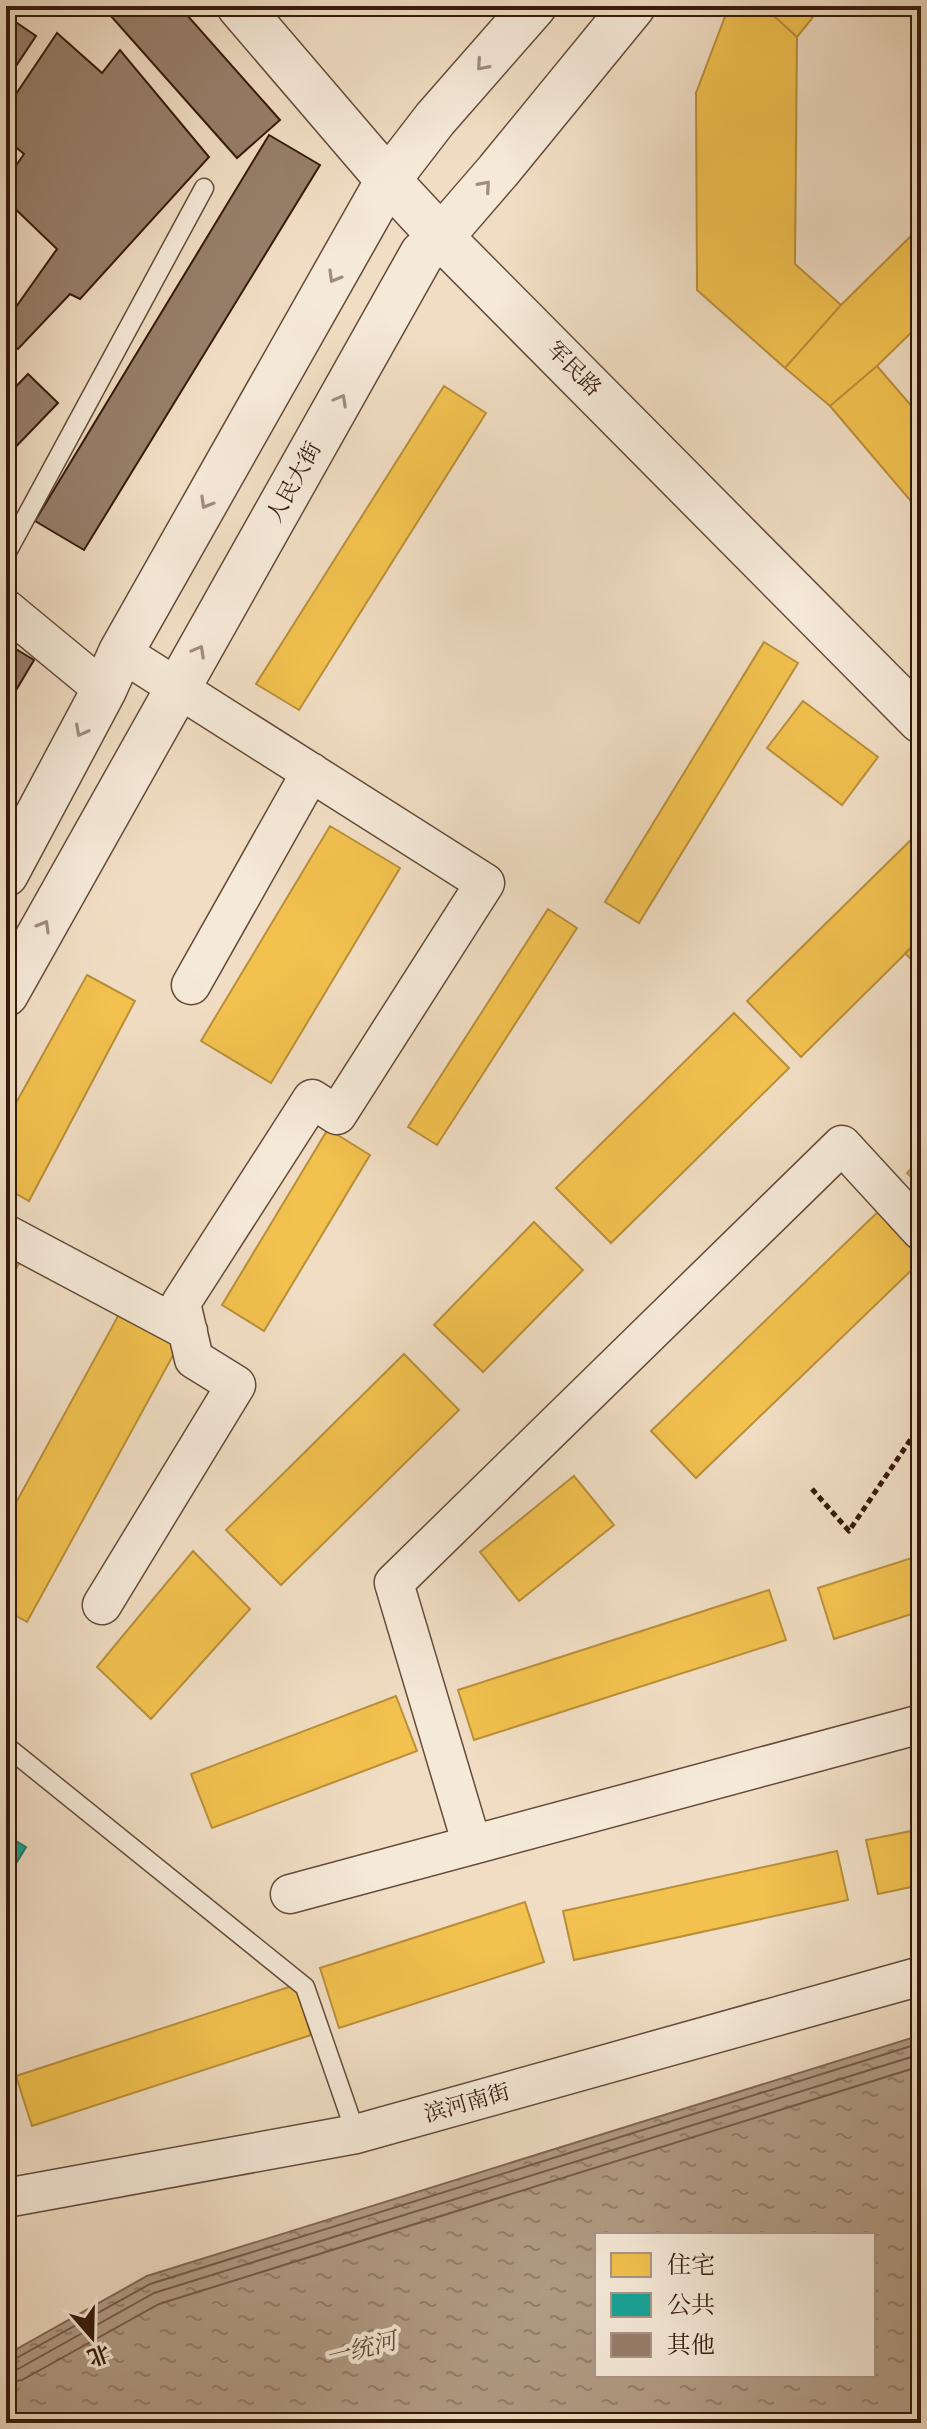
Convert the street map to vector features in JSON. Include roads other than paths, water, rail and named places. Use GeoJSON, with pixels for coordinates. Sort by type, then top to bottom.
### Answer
{"type":"FeatureCollection","features":[{"type":"Feature","properties":{"kind":"street","name":"军民路"},"geometry":{"type":"LineString","coordinates":[[239,6],[441,237],[921,721]]}},
{"type":"Feature","properties":{"kind":"street"},"geometry":{"type":"LineString","coordinates":[[6,874],[113,671],[388,180],[435,119],[534,6]]}},
{"type":"Feature","properties":{"kind":"street","name":"人民大街"},"geometry":{"type":"LineString","coordinates":[[6,994],[422,254],[441,237],[633,6]]}},
{"type":"Feature","properties":{"kind":"street"},"geometry":{"type":"LineString","coordinates":[[6,609],[113,671],[178,688],[485,883],[337,1115],[312,1099],[181,1303],[194,1359],[236,1385],[102,1605]]}},
{"type":"Feature","properties":{"kind":"street"},"geometry":{"type":"LineString","coordinates":[[191,985],[311,772]]}},
{"type":"Feature","properties":{"kind":"street"},"geometry":{"type":"LineString","coordinates":[[472,1845],[394,1583],[842,1145],[921,1231]]}},
{"type":"Feature","properties":{"kind":"street"},"geometry":{"type":"LineString","coordinates":[[6,1234],[188,1331]]}},
{"type":"Feature","properties":{"kind":"street"},"geometry":{"type":"LineString","coordinates":[[290,1894],[921,1724]]}},
{"type":"Feature","properties":{"kind":"street","name":"滨河南街"},"geometry":{"type":"LineString","coordinates":[[6,2198],[356,2134],[921,1976]]}},
{"type":"Feature","properties":{"kind":"lane"},"geometry":{"type":"LineString","coordinates":[[6,554],[204,188]]}},
{"type":"Feature","properties":{"kind":"lane"},"geometry":{"type":"LineString","coordinates":[[6,1746],[305,1987],[356,2134]]}},
{"type":"Feature","properties":{"kind":"water","name":"一统河"},"geometry":{"type":"Polygon","coordinates":[[[921,2035],[921,2420],[912,2423],[6,2423],[6,2355],[147,2276],[921,2035]]]}}]}
